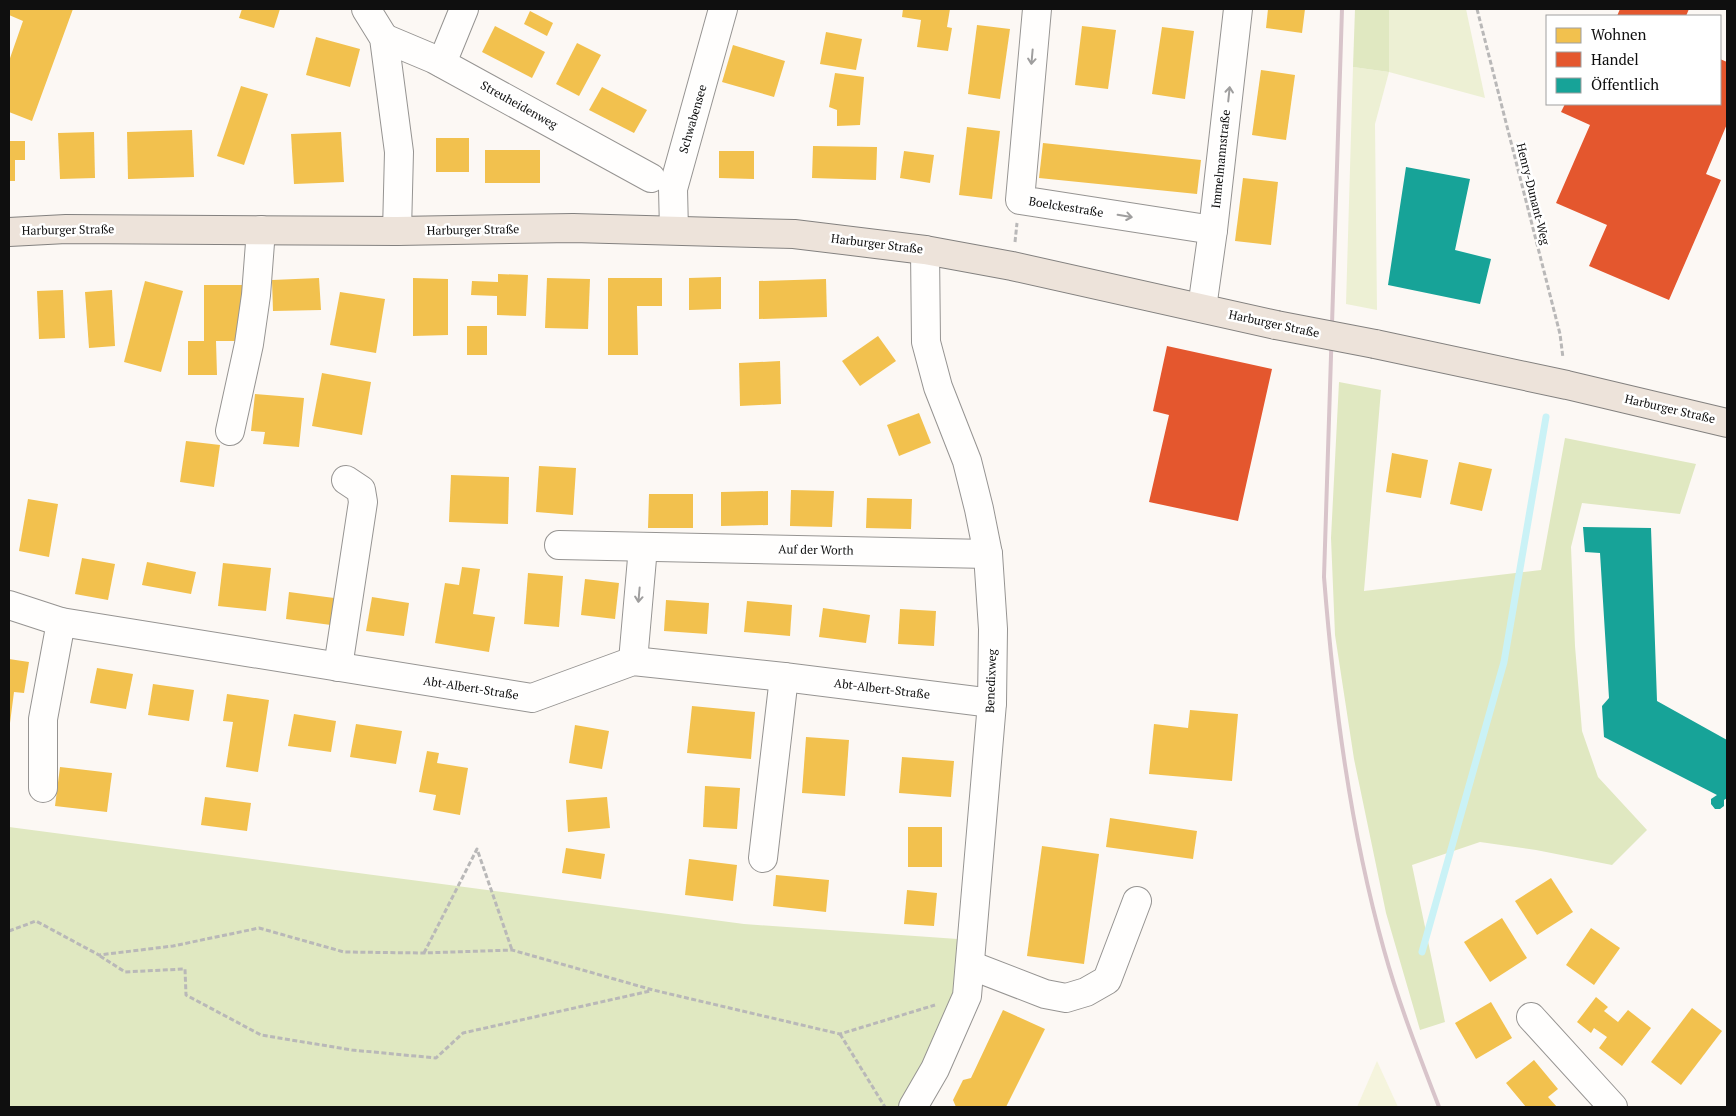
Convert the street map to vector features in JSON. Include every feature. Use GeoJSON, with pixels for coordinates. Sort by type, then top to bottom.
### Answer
{"type":"FeatureCollection","features":[{"type":"Feature","properties":{"kind":"main road","name":"Harburger Straße"},"geometry":{"type":"LineString","coordinates":[[9,232],[66,229],[397,231],[573,228],[794,234],[925,250],[1012,266],[1276,325],[1567,385],[1727,422]]}},
{"type":"Feature","properties":{"kind":"street"},"geometry":{"type":"LineString","coordinates":[[366,9],[384,38],[399,152],[397,231]]}},
{"type":"Feature","properties":{"kind":"street"},"geometry":{"type":"LineString","coordinates":[[442,63],[464,9]]}},
{"type":"Feature","properties":{"kind":"street","name":"Schwabensee"},"geometry":{"type":"LineString","coordinates":[[674,230],[673,189],[723,9]]}},
{"type":"Feature","properties":{"kind":"street","name":"Boelckestraße"},"geometry":{"type":"LineString","coordinates":[[1037,9],[1020,200],[1213,230]]}},
{"type":"Feature","properties":{"kind":"street","name":"Immelmannstraße"},"geometry":{"type":"LineString","coordinates":[[1202,308],[1213,230],[1238,9]]}},
{"type":"Feature","properties":{"kind":"street","name":"Streuheidenweg"},"geometry":{"type":"LineString","coordinates":[[384,38],[442,63],[651,178]]}},
{"type":"Feature","properties":{"kind":"street"},"geometry":{"type":"LineString","coordinates":[[230,431],[249,344],[256,295],[261,230]]}},
{"type":"Feature","properties":{"kind":"street","name":"Benedixweg"},"geometry":{"type":"LineString","coordinates":[[913,1107],[935,1069],[967,996],[992,703],[993,629],[988,554],[979,509],[966,462],[938,387],[926,342],[925,250]]}},
{"type":"Feature","properties":{"kind":"street"},"geometry":{"type":"LineString","coordinates":[[338,667],[363,502],[361,490],[346,480]]}},
{"type":"Feature","properties":{"kind":"street","name":"Auf der Worth"},"geometry":{"type":"LineString","coordinates":[[559,545],[988,554]]}},
{"type":"Feature","properties":{"kind":"street"},"geometry":{"type":"LineString","coordinates":[[633,661],[643,547]]}},
{"type":"Feature","properties":{"kind":"street","name":"Abt-Albert-Straße"},"geometry":{"type":"LineString","coordinates":[[9,605],[61,622],[532,698],[633,661],[784,677],[992,703]]}},
{"type":"Feature","properties":{"kind":"street"},"geometry":{"type":"LineString","coordinates":[[43,788],[42,719],[61,622]]}},
{"type":"Feature","properties":{"kind":"street"},"geometry":{"type":"LineString","coordinates":[[763,858],[784,677]]}},
{"type":"Feature","properties":{"kind":"street"},"geometry":{"type":"LineString","coordinates":[[970,966],[1045,994],[1066,998],[1086,992],[1108,980],[1137,901]]}},
{"type":"Feature","properties":{"kind":"street"},"geometry":{"type":"LineString","coordinates":[[1531,1017],[1613,1107]]}},
{"type":"Feature","properties":{"kind":"path","name":"Henry-Dunant-Weg"},"geometry":{"type":"LineString","coordinates":[[1477,9],[1560,334],[1567,385]]}},
{"type":"Feature","properties":{"kind":"path"},"geometry":{"type":"LineString","coordinates":[[1012,266],[1020,200]]}},
{"type":"Feature","properties":{"kind":"path"},"geometry":{"type":"LineString","coordinates":[[424,953],[477,848],[512,950]]}},
{"type":"Feature","properties":{"kind":"path"},"geometry":{"type":"LineString","coordinates":[[9,931],[36,921],[99,955],[124,972],[185,969],[186,995],[261,1035],[352,1050],[436,1058],[463,1033],[653,990]]}},
{"type":"Feature","properties":{"kind":"path"},"geometry":{"type":"LineString","coordinates":[[99,955],[173,946],[259,928],[344,952],[424,953],[512,950],[653,990],[840,1034],[967,996]]}},
{"type":"Feature","properties":{"kind":"path"},"geometry":{"type":"LineString","coordinates":[[840,1034],[885,1107]]}},
{"type":"Feature","properties":{"kind":"green space"},"geometry":{"type":"Polygon","coordinates":[[[1355,9],[1389,9],[1389,72],[1353,67],[1355,9]]]}},
{"type":"Feature","properties":{"kind":"green space"},"geometry":{"type":"Polygon","coordinates":[[[1389,9],[1466,9],[1485,98],[1389,72],[1389,9]]]}},
{"type":"Feature","properties":{"kind":"green space"},"geometry":{"type":"Polygon","coordinates":[[[1353,67],[1389,72],[1375,124],[1377,310],[1346,304],[1353,67]]]}},
{"type":"Feature","properties":{"kind":"green space"},"geometry":{"type":"Polygon","coordinates":[[[1339,382],[1381,390],[1364,591],[1541,570],[1565,438],[1696,464],[1680,514],[1582,503],[1571,547],[1575,646],[1582,731],[1598,777],[1647,830],[1612,865],[1536,850],[1480,842],[1412,865],[1445,1022],[1420,1030],[1386,913],[1354,759],[1335,635],[1331,538],[1339,382]]]}},
{"type":"Feature","properties":{"kind":"green space"},"geometry":{"type":"Polygon","coordinates":[[[9,827],[744,924],[972,940],[913,1107],[9,1107],[9,827]]]}},
{"type":"Feature","properties":{"kind":"green space"},"geometry":{"type":"Polygon","coordinates":[[[1377,1061],[1398,1107],[1357,1107],[1377,1061]]]}},
{"type":"Feature","properties":{"kind":"building: Wohnen"},"geometry":{"type":"Polygon","coordinates":[[[9,9],[73,9],[32,121],[9,112],[9,61],[23,21],[9,15],[9,9]]]}},
{"type":"Feature","properties":{"kind":"building: Wohnen"},"geometry":{"type":"Polygon","coordinates":[[[242,9],[280,9],[274,28],[239,18],[242,9]]]}},
{"type":"Feature","properties":{"kind":"building: Wohnen"},"geometry":{"type":"Polygon","coordinates":[[[903,9],[950,9],[947,27],[952,28],[948,51],[917,47],[921,20],[902,17],[903,9]]]}},
{"type":"Feature","properties":{"kind":"building: Wohnen"},"geometry":{"type":"Polygon","coordinates":[[[1268,9],[1305,9],[1302,33],[1266,28],[1268,9]]]}},
{"type":"Feature","properties":{"kind":"building: Wohnen"},"geometry":{"type":"Polygon","coordinates":[[[530,11],[553,23],[547,36],[524,24],[530,11]]]}},
{"type":"Feature","properties":{"kind":"building: Wohnen"},"geometry":{"type":"Polygon","coordinates":[[[977,25],[1010,29],[1000,99],[968,94],[977,25]]]}},
{"type":"Feature","properties":{"kind":"building: Wohnen"},"geometry":{"type":"Polygon","coordinates":[[[495,26],[545,52],[532,78],[482,52],[495,26]]]}},
{"type":"Feature","properties":{"kind":"building: Wohnen"},"geometry":{"type":"Polygon","coordinates":[[[1082,26],[1116,30],[1108,89],[1075,85],[1082,26]]]}},
{"type":"Feature","properties":{"kind":"building: Wohnen"},"geometry":{"type":"Polygon","coordinates":[[[1162,27],[1194,31],[1185,99],[1152,94],[1162,27]]]}},
{"type":"Feature","properties":{"kind":"building: Wohnen"},"geometry":{"type":"Polygon","coordinates":[[[826,32],[862,39],[856,70],[820,64],[826,32]]]}},
{"type":"Feature","properties":{"kind":"building: Wohnen"},"geometry":{"type":"Polygon","coordinates":[[[316,37],[360,49],[350,87],[306,75],[316,37]]]}},
{"type":"Feature","properties":{"kind":"building: Wohnen"},"geometry":{"type":"Polygon","coordinates":[[[577,43],[601,55],[579,96],[556,84],[577,43]]]}},
{"type":"Feature","properties":{"kind":"building: Wohnen"},"geometry":{"type":"Polygon","coordinates":[[[733,45],[785,61],[774,97],[722,82],[733,45]]]}},
{"type":"Feature","properties":{"kind":"building: Wohnen"},"geometry":{"type":"Polygon","coordinates":[[[1261,70],[1295,75],[1286,140],[1252,135],[1261,70]]]}},
{"type":"Feature","properties":{"kind":"building: Wohnen"},"geometry":{"type":"Polygon","coordinates":[[[835,73],[864,77],[860,125],[837,126],[837,110],[829,107],[835,73]]]}},
{"type":"Feature","properties":{"kind":"building: Wohnen"},"geometry":{"type":"Polygon","coordinates":[[[241,86],[268,94],[244,165],[217,156],[241,86]]]}},
{"type":"Feature","properties":{"kind":"building: Wohnen"},"geometry":{"type":"Polygon","coordinates":[[[602,87],[647,110],[634,133],[589,110],[602,87]]]}},
{"type":"Feature","properties":{"kind":"building: Wohnen"},"geometry":{"type":"Polygon","coordinates":[[[967,127],[1000,131],[992,199],[959,195],[967,127]]]}},
{"type":"Feature","properties":{"kind":"building: Wohnen"},"geometry":{"type":"Polygon","coordinates":[[[192,130],[194,177],[128,179],[127,132],[192,130]]]}},
{"type":"Feature","properties":{"kind":"building: Wohnen"},"geometry":{"type":"Polygon","coordinates":[[[94,132],[95,178],[60,179],[58,133],[94,132]]]}},
{"type":"Feature","properties":{"kind":"building: Wohnen"},"geometry":{"type":"Polygon","coordinates":[[[341,132],[344,182],[294,184],[291,134],[341,132]]]}},
{"type":"Feature","properties":{"kind":"building: Wohnen"},"geometry":{"type":"Polygon","coordinates":[[[436,138],[469,138],[469,172],[436,172],[436,138]]]}},
{"type":"Feature","properties":{"kind":"building: Wohnen"},"geometry":{"type":"Polygon","coordinates":[[[9,141],[25,141],[25,160],[15,160],[15,181],[9,181],[9,141]]]}},
{"type":"Feature","properties":{"kind":"building: Wohnen"},"geometry":{"type":"Polygon","coordinates":[[[1043,143],[1201,160],[1197,194],[1039,178],[1043,143]]]}},
{"type":"Feature","properties":{"kind":"building: Wohnen"},"geometry":{"type":"Polygon","coordinates":[[[813,146],[877,147],[876,180],[812,178],[813,146]]]}},
{"type":"Feature","properties":{"kind":"building: Wohnen"},"geometry":{"type":"Polygon","coordinates":[[[485,150],[540,150],[540,183],[485,183],[485,150]]]}},
{"type":"Feature","properties":{"kind":"building: Wohnen"},"geometry":{"type":"Polygon","coordinates":[[[719,151],[754,151],[754,179],[719,178],[719,151]]]}},
{"type":"Feature","properties":{"kind":"building: Wohnen"},"geometry":{"type":"Polygon","coordinates":[[[904,151],[934,155],[930,183],[900,178],[904,151]]]}},
{"type":"Feature","properties":{"kind":"building: Wohnen"},"geometry":{"type":"Polygon","coordinates":[[[1243,178],[1278,182],[1271,245],[1235,241],[1243,178]]]}},
{"type":"Feature","properties":{"kind":"building: Wohnen"},"geometry":{"type":"Polygon","coordinates":[[[498,274],[528,275],[526,316],[497,315],[497,296],[471,295],[472,281],[498,282],[498,274]]]}},
{"type":"Feature","properties":{"kind":"building: Wohnen"},"geometry":{"type":"Polygon","coordinates":[[[721,277],[721,309],[689,310],[689,278],[721,277]]]}},
{"type":"Feature","properties":{"kind":"building: Wohnen"},"geometry":{"type":"Polygon","coordinates":[[[319,278],[321,310],[273,311],[272,280],[319,278]]]}},
{"type":"Feature","properties":{"kind":"building: Wohnen"},"geometry":{"type":"Polygon","coordinates":[[[413,278],[448,279],[448,335],[413,336],[413,278]]]}},
{"type":"Feature","properties":{"kind":"building: Wohnen"},"geometry":{"type":"Polygon","coordinates":[[[547,278],[590,279],[588,329],[545,328],[547,278]]]}},
{"type":"Feature","properties":{"kind":"building: Wohnen"},"geometry":{"type":"Polygon","coordinates":[[[608,278],[662,278],[662,306],[637,306],[638,355],[608,355],[608,278]]]}},
{"type":"Feature","properties":{"kind":"building: Wohnen"},"geometry":{"type":"Polygon","coordinates":[[[826,279],[827,317],[759,319],[759,281],[826,279]]]}},
{"type":"Feature","properties":{"kind":"building: Wohnen"},"geometry":{"type":"Polygon","coordinates":[[[145,281],[183,291],[161,372],[124,362],[145,281]]]}},
{"type":"Feature","properties":{"kind":"building: Wohnen"},"geometry":{"type":"Polygon","coordinates":[[[204,285],[242,285],[242,341],[216,341],[217,375],[188,375],[188,341],[204,341],[204,285]]]}},
{"type":"Feature","properties":{"kind":"building: Wohnen"},"geometry":{"type":"Polygon","coordinates":[[[63,290],[65,338],[39,339],[37,291],[63,290]]]}},
{"type":"Feature","properties":{"kind":"building: Wohnen"},"geometry":{"type":"Polygon","coordinates":[[[112,290],[115,346],[89,348],[85,292],[112,290]]]}},
{"type":"Feature","properties":{"kind":"building: Wohnen"},"geometry":{"type":"Polygon","coordinates":[[[340,292],[385,299],[376,353],[330,345],[340,292]]]}},
{"type":"Feature","properties":{"kind":"building: Wohnen"},"geometry":{"type":"Polygon","coordinates":[[[467,326],[487,326],[487,355],[467,355],[467,326]]]}},
{"type":"Feature","properties":{"kind":"building: Wohnen"},"geometry":{"type":"Polygon","coordinates":[[[878,336],[896,361],[860,386],[842,361],[878,336]]]}},
{"type":"Feature","properties":{"kind":"building: Wohnen"},"geometry":{"type":"Polygon","coordinates":[[[780,361],[781,404],[740,406],[739,363],[780,361]]]}},
{"type":"Feature","properties":{"kind":"building: Wohnen"},"geometry":{"type":"Polygon","coordinates":[[[322,373],[371,382],[362,435],[312,426],[322,373]]]}},
{"type":"Feature","properties":{"kind":"building: Wohnen"},"geometry":{"type":"Polygon","coordinates":[[[255,394],[304,398],[299,447],[263,444],[265,432],[251,431],[255,394]]]}},
{"type":"Feature","properties":{"kind":"building: Wohnen"},"geometry":{"type":"Polygon","coordinates":[[[919,413],[931,443],[899,456],[887,425],[919,413]]]}},
{"type":"Feature","properties":{"kind":"building: Wohnen"},"geometry":{"type":"Polygon","coordinates":[[[186,441],[220,445],[214,487],[180,482],[186,441]]]}},
{"type":"Feature","properties":{"kind":"building: Wohnen"},"geometry":{"type":"Polygon","coordinates":[[[1392,453],[1428,460],[1421,498],[1386,492],[1392,453]]]}},
{"type":"Feature","properties":{"kind":"building: Wohnen"},"geometry":{"type":"Polygon","coordinates":[[[1459,462],[1492,469],[1482,511],[1450,504],[1459,462]]]}},
{"type":"Feature","properties":{"kind":"building: Wohnen"},"geometry":{"type":"Polygon","coordinates":[[[539,466],[576,468],[573,515],[536,512],[539,466]]]}},
{"type":"Feature","properties":{"kind":"building: Wohnen"},"geometry":{"type":"Polygon","coordinates":[[[451,475],[509,477],[508,524],[449,522],[451,475]]]}},
{"type":"Feature","properties":{"kind":"building: Wohnen"},"geometry":{"type":"Polygon","coordinates":[[[791,490],[834,491],[832,527],[790,526],[791,490]]]}},
{"type":"Feature","properties":{"kind":"building: Wohnen"},"geometry":{"type":"Polygon","coordinates":[[[768,491],[768,525],[721,526],[721,492],[768,491]]]}},
{"type":"Feature","properties":{"kind":"building: Wohnen"},"geometry":{"type":"Polygon","coordinates":[[[649,494],[693,494],[693,528],[648,528],[649,494]]]}},
{"type":"Feature","properties":{"kind":"building: Wohnen"},"geometry":{"type":"Polygon","coordinates":[[[867,498],[912,499],[911,529],[866,528],[867,498]]]}},
{"type":"Feature","properties":{"kind":"building: Wohnen"},"geometry":{"type":"Polygon","coordinates":[[[28,499],[58,504],[49,557],[19,551],[28,499]]]}},
{"type":"Feature","properties":{"kind":"building: Wohnen"},"geometry":{"type":"Polygon","coordinates":[[[82,558],[115,564],[108,600],[75,594],[82,558]]]}},
{"type":"Feature","properties":{"kind":"building: Wohnen"},"geometry":{"type":"Polygon","coordinates":[[[147,562],[196,572],[191,594],[142,585],[147,562]]]}},
{"type":"Feature","properties":{"kind":"building: Wohnen"},"geometry":{"type":"Polygon","coordinates":[[[223,563],[271,568],[266,611],[218,606],[223,563]]]}},
{"type":"Feature","properties":{"kind":"building: Wohnen"},"geometry":{"type":"Polygon","coordinates":[[[462,567],[480,569],[473,614],[495,617],[489,652],[435,643],[445,583],[459,585],[462,567]]]}},
{"type":"Feature","properties":{"kind":"building: Wohnen"},"geometry":{"type":"Polygon","coordinates":[[[528,573],[563,576],[559,627],[524,624],[528,573]]]}},
{"type":"Feature","properties":{"kind":"building: Wohnen"},"geometry":{"type":"Polygon","coordinates":[[[585,579],[619,583],[615,619],[581,615],[585,579]]]}},
{"type":"Feature","properties":{"kind":"building: Wohnen"},"geometry":{"type":"Polygon","coordinates":[[[289,592],[334,598],[331,625],[286,619],[289,592]]]}},
{"type":"Feature","properties":{"kind":"building: Wohnen"},"geometry":{"type":"Polygon","coordinates":[[[372,597],[409,603],[404,636],[366,631],[372,597]]]}},
{"type":"Feature","properties":{"kind":"building: Wohnen"},"geometry":{"type":"Polygon","coordinates":[[[666,600],[709,603],[707,634],[664,631],[666,600]]]}},
{"type":"Feature","properties":{"kind":"building: Wohnen"},"geometry":{"type":"Polygon","coordinates":[[[747,601],[792,605],[790,636],[744,632],[747,601]]]}},
{"type":"Feature","properties":{"kind":"building: Wohnen"},"geometry":{"type":"Polygon","coordinates":[[[823,608],[870,615],[866,643],[819,637],[823,608]]]}},
{"type":"Feature","properties":{"kind":"building: Wohnen"},"geometry":{"type":"Polygon","coordinates":[[[900,609],[936,611],[934,646],[898,644],[900,609]]]}},
{"type":"Feature","properties":{"kind":"building: Wohnen"},"geometry":{"type":"Polygon","coordinates":[[[9,659],[29,662],[24,693],[14,692],[10,723],[9,659]]]}},
{"type":"Feature","properties":{"kind":"building: Wohnen"},"geometry":{"type":"Polygon","coordinates":[[[97,668],[133,674],[126,709],[90,703],[97,668]]]}},
{"type":"Feature","properties":{"kind":"building: Wohnen"},"geometry":{"type":"Polygon","coordinates":[[[153,684],[194,690],[189,721],[148,715],[153,684]]]}},
{"type":"Feature","properties":{"kind":"building: Wohnen"},"geometry":{"type":"Polygon","coordinates":[[[227,694],[269,700],[258,772],[226,767],[233,722],[223,721],[227,694]]]}},
{"type":"Feature","properties":{"kind":"building: Wohnen"},"geometry":{"type":"Polygon","coordinates":[[[692,706],[755,712],[751,759],[687,753],[692,706]]]}},
{"type":"Feature","properties":{"kind":"building: Wohnen"},"geometry":{"type":"Polygon","coordinates":[[[1190,710],[1238,714],[1232,781],[1149,774],[1154,724],[1188,728],[1190,710]]]}},
{"type":"Feature","properties":{"kind":"building: Wohnen"},"geometry":{"type":"Polygon","coordinates":[[[294,714],[336,721],[331,752],[288,746],[294,714]]]}},
{"type":"Feature","properties":{"kind":"building: Wohnen"},"geometry":{"type":"Polygon","coordinates":[[[356,724],[402,731],[396,764],[350,757],[356,724]]]}},
{"type":"Feature","properties":{"kind":"building: Wohnen"},"geometry":{"type":"Polygon","coordinates":[[[575,725],[609,731],[602,769],[569,763],[575,725]]]}},
{"type":"Feature","properties":{"kind":"building: Wohnen"},"geometry":{"type":"Polygon","coordinates":[[[806,737],[849,740],[845,796],[802,793],[806,737]]]}},
{"type":"Feature","properties":{"kind":"building: Wohnen"},"geometry":{"type":"Polygon","coordinates":[[[427,751],[439,753],[437,763],[468,768],[460,815],[433,810],[436,795],[419,792],[427,751]]]}},
{"type":"Feature","properties":{"kind":"building: Wohnen"},"geometry":{"type":"Polygon","coordinates":[[[902,757],[954,761],[951,797],[899,793],[902,757]]]}},
{"type":"Feature","properties":{"kind":"building: Wohnen"},"geometry":{"type":"Polygon","coordinates":[[[60,767],[112,773],[107,812],[55,806],[60,767]]]}},
{"type":"Feature","properties":{"kind":"building: Wohnen"},"geometry":{"type":"Polygon","coordinates":[[[705,786],[740,788],[737,829],[703,827],[705,786]]]}},
{"type":"Feature","properties":{"kind":"building: Wohnen"},"geometry":{"type":"Polygon","coordinates":[[[205,797],[251,803],[247,831],[201,825],[205,797]]]}},
{"type":"Feature","properties":{"kind":"building: Wohnen"},"geometry":{"type":"Polygon","coordinates":[[[607,797],[610,828],[568,832],[566,800],[607,797]]]}},
{"type":"Feature","properties":{"kind":"building: Wohnen"},"geometry":{"type":"Polygon","coordinates":[[[1110,818],[1197,831],[1193,859],[1106,847],[1110,818]]]}},
{"type":"Feature","properties":{"kind":"building: Wohnen"},"geometry":{"type":"Polygon","coordinates":[[[908,827],[942,827],[942,867],[908,867],[908,827]]]}},
{"type":"Feature","properties":{"kind":"building: Wohnen"},"geometry":{"type":"Polygon","coordinates":[[[1042,846],[1099,854],[1084,964],[1027,956],[1042,846]]]}},
{"type":"Feature","properties":{"kind":"building: Wohnen"},"geometry":{"type":"Polygon","coordinates":[[[566,848],[605,854],[601,879],[562,873],[566,848]]]}},
{"type":"Feature","properties":{"kind":"building: Wohnen"},"geometry":{"type":"Polygon","coordinates":[[[689,859],[737,865],[733,901],[685,895],[689,859]]]}},
{"type":"Feature","properties":{"kind":"building: Wohnen"},"geometry":{"type":"Polygon","coordinates":[[[776,875],[829,880],[826,912],[773,906],[776,875]]]}},
{"type":"Feature","properties":{"kind":"building: Wohnen"},"geometry":{"type":"Polygon","coordinates":[[[1551,878],[1573,912],[1537,935],[1515,901],[1551,878]]]}},
{"type":"Feature","properties":{"kind":"building: Wohnen"},"geometry":{"type":"Polygon","coordinates":[[[907,890],[937,893],[934,926],[904,924],[907,890]]]}},
{"type":"Feature","properties":{"kind":"building: Wohnen"},"geometry":{"type":"Polygon","coordinates":[[[1502,918],[1527,958],[1490,982],[1464,942],[1502,918]]]}},
{"type":"Feature","properties":{"kind":"building: Wohnen"},"geometry":{"type":"Polygon","coordinates":[[[1591,928],[1620,948],[1594,985],[1566,965],[1591,928]]]}},
{"type":"Feature","properties":{"kind":"building: Wohnen"},"geometry":{"type":"Polygon","coordinates":[[[1596,997],[1608,1007],[1604,1011],[1618,1022],[1628,1010],[1651,1028],[1622,1066],[1599,1048],[1607,1037],[1594,1028],[1591,1033],[1577,1022],[1596,997]]]}},
{"type":"Feature","properties":{"kind":"building: Wohnen"},"geometry":{"type":"Polygon","coordinates":[[[1491,1002],[1512,1038],[1476,1059],[1455,1023],[1491,1002]]]}},
{"type":"Feature","properties":{"kind":"building: Wohnen"},"geometry":{"type":"Polygon","coordinates":[[[1692,1008],[1722,1031],[1681,1085],[1651,1062],[1692,1008]]]}},
{"type":"Feature","properties":{"kind":"building: Wohnen"},"geometry":{"type":"Polygon","coordinates":[[[1003,1010],[1045,1029],[1006,1107],[956,1107],[953,1100],[963,1080],[971,1078],[1003,1010]]]}},
{"type":"Feature","properties":{"kind":"building: Wohnen"},"geometry":{"type":"Polygon","coordinates":[[[1534,1060],[1558,1089],[1548,1097],[1557,1107],[1526,1107],[1506,1083],[1534,1060]]]}},
{"type":"Feature","properties":{"kind":"building: Handel"},"geometry":{"type":"Polygon","coordinates":[[[1620,9],[1689,9],[1686,15],[1617,15],[1620,9]]]}},
{"type":"Feature","properties":{"kind":"building: Handel"},"geometry":{"type":"Polygon","coordinates":[[[1721,59],[1727,62],[1727,124],[1706,174],[1721,180],[1669,300],[1589,266],[1607,225],[1556,203],[1590,125],[1561,112],[1564,105],[1721,105],[1721,59]]]}},
{"type":"Feature","properties":{"kind":"building: Handel"},"geometry":{"type":"Polygon","coordinates":[[[1167,346],[1272,369],[1238,521],[1149,502],[1169,415],[1153,411],[1167,346]]]}},
{"type":"Feature","properties":{"kind":"building: Öffentlich"},"geometry":{"type":"Polygon","coordinates":[[[1406,167],[1470,179],[1455,250],[1491,259],[1480,304],[1388,285],[1406,167]]]}},
{"type":"Feature","properties":{"kind":"building: Öffentlich"},"geometry":{"type":"Polygon","coordinates":[[[1583,527],[1651,528],[1657,701],[1727,740],[1727,798],[1724,800],[1724,806],[1720,809],[1715,809],[1711,804],[1711,799],[1717,795],[1604,737],[1602,706],[1609,698],[1600,553],[1585,552],[1583,527]]]}},
{"type":"Feature","properties":{"kind":"waterway"},"geometry":{"type":"LineString","coordinates":[[1422,952],[1504,662],[1546,417]]}},
{"type":"Feature","properties":{"kind":"railway"},"geometry":{"type":"LineString","coordinates":[[1342,9],[1324,577],[1328,624],[1345,765],[1372,904],[1396,990],[1439,1107]]}}]}
